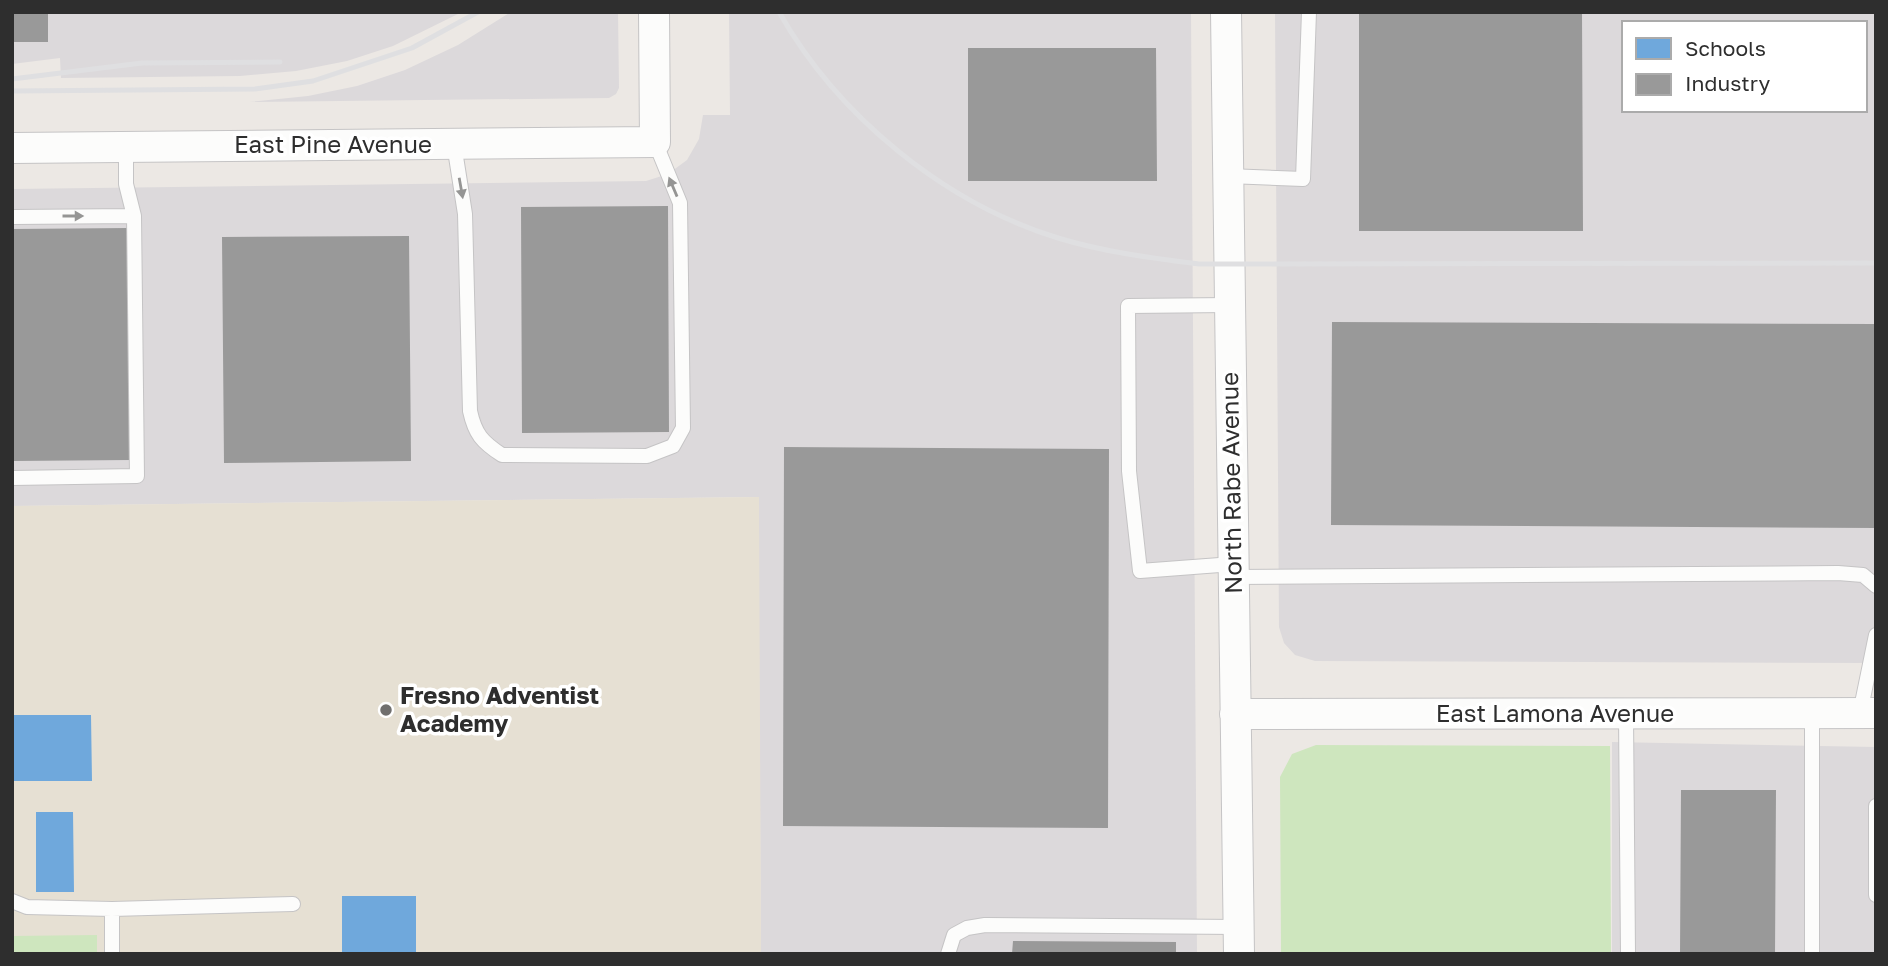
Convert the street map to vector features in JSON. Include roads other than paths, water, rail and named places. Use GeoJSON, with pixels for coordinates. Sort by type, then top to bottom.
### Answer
{"type":"FeatureCollection","features":[{"type":"Feature","properties":{"kind":"street"},"geometry":{"type":"LineString","coordinates":[[654,12],[655,142]]}},
{"type":"Feature","properties":{"kind":"street","name":"North Rabe Avenue"},"geometry":{"type":"LineString","coordinates":[[1226,12],[1239,941]]}},
{"type":"Feature","properties":{"kind":"street","name":"East Pine Avenue"},"geometry":{"type":"LineString","coordinates":[[12,148],[655,142]]}},
{"type":"Feature","properties":{"kind":"street","name":"East Lamona Avenue"},"geometry":{"type":"LineString","coordinates":[[1235,714],[1868,713]]}},
{"type":"Feature","properties":{"kind":"lane"},"geometry":{"type":"LineString","coordinates":[[1228,176],[1303,178],[1308,12]]}},
{"type":"Feature","properties":{"kind":"lane"},"geometry":{"type":"LineString","coordinates":[[454,144],[466,231],[470,411],[475,433],[484,444],[502,455],[647,456],[673,446],[683,428],[680,203],[655,142]]}},
{"type":"Feature","properties":{"kind":"lane"},"geometry":{"type":"LineString","coordinates":[[12,478],[137,476],[135,216],[126,184],[126,147]]}},
{"type":"Feature","properties":{"kind":"lane"},"geometry":{"type":"LineString","coordinates":[[12,217],[135,216]]}},
{"type":"Feature","properties":{"kind":"lane"},"geometry":{"type":"LineString","coordinates":[[1229,305],[1128,306],[1129,471],[1140,571],[1838,573],[1863,575],[1876,586]]}},
{"type":"Feature","properties":{"kind":"lane"},"geometry":{"type":"LineString","coordinates":[[1868,713],[1876,635]]}},
{"type":"Feature","properties":{"kind":"lane"},"geometry":{"type":"LineString","coordinates":[[1812,713],[1812,954]]}},
{"type":"Feature","properties":{"kind":"lane"},"geometry":{"type":"LineString","coordinates":[[1626,714],[1628,954]]}},
{"type":"Feature","properties":{"kind":"lane"},"geometry":{"type":"LineString","coordinates":[[1876,806],[1876,895]]}},
{"type":"Feature","properties":{"kind":"lane"},"geometry":{"type":"LineString","coordinates":[[12,901],[27,907],[112,909],[293,904]]}},
{"type":"Feature","properties":{"kind":"lane"},"geometry":{"type":"LineString","coordinates":[[112,909],[113,954]]}},
{"type":"Feature","properties":{"kind":"lane"},"geometry":{"type":"LineString","coordinates":[[948,954],[954,936],[967,928],[985,925],[1239,941]]}},
{"type":"Feature","properties":{"kind":"railway"},"geometry":{"type":"LineString","coordinates":[[12,91],[255,89],[313,81],[412,48],[478,12]]}},
{"type":"Feature","properties":{"kind":"railway"},"geometry":{"type":"LineString","coordinates":[[779,12],[803,50],[831,86],[863,120],[935,179],[1016,223],[1093,247],[1199,264],[1876,263]]}},
{"type":"Feature","properties":{"kind":"railway"},"geometry":{"type":"LineString","coordinates":[[12,79],[142,63],[280,62]]}},
{"type":"Feature","properties":{"kind":"place","name":"Fresno Adventist Academy"},"geometry":{"type":"Point","coordinates":[386,710]}}]}
